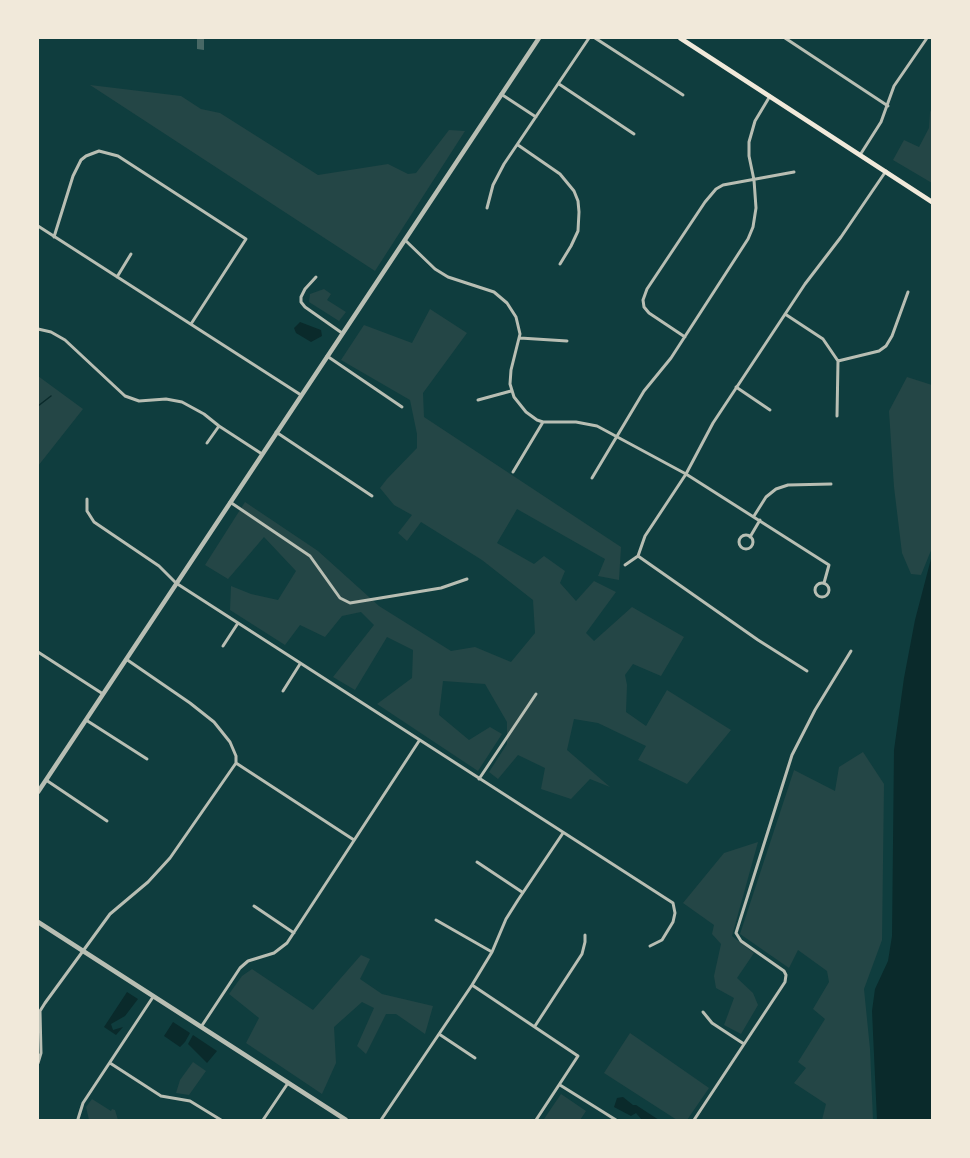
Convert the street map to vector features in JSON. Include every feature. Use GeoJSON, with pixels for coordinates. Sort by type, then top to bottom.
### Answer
{"type":"FeatureCollection","features":[{"type":"Feature","properties":{"kind":"main road"},"geometry":{"type":"LineString","coordinates":[[680,38],[933,202]]}},
{"type":"Feature","properties":{"kind":"street"},"geometry":{"type":"LineString","coordinates":[[38,792],[539,38]]}},
{"type":"Feature","properties":{"kind":"street"},"geometry":{"type":"LineString","coordinates":[[487,208],[495,180],[589,38]]}},
{"type":"Feature","properties":{"kind":"street"},"geometry":{"type":"LineString","coordinates":[[596,38],[683,95]]}},
{"type":"Feature","properties":{"kind":"street"},"geometry":{"type":"LineString","coordinates":[[785,38],[888,106]]}},
{"type":"Feature","properties":{"kind":"street"},"geometry":{"type":"LineString","coordinates":[[860,154],[881,122],[894,86],[927,38]]}},
{"type":"Feature","properties":{"kind":"street"},"geometry":{"type":"LineString","coordinates":[[559,84],[634,134]]}},
{"type":"Feature","properties":{"kind":"street"},"geometry":{"type":"LineString","coordinates":[[501,94],[536,117]]}},
{"type":"Feature","properties":{"kind":"street"},"geometry":{"type":"LineString","coordinates":[[592,478],[644,391],[671,358],[751,233],[756,208],[748,148],[759,114],[770,96]]}},
{"type":"Feature","properties":{"kind":"street"},"geometry":{"type":"LineString","coordinates":[[518,145],[568,181],[578,201],[578,231],[560,264]]}},
{"type":"Feature","properties":{"kind":"street"},"geometry":{"type":"LineString","coordinates":[[54,237],[78,165],[86,156],[99,151],[118,156],[246,239],[191,324]]}},
{"type":"Feature","properties":{"kind":"street"},"geometry":{"type":"LineString","coordinates":[[626,565],[638,556],[645,536],[686,474],[713,423],[736,387],[784,314],[841,237],[885,171]]}},
{"type":"Feature","properties":{"kind":"street"},"geometry":{"type":"LineString","coordinates":[[685,337],[654,317],[644,307],[645,293],[705,202],[719,187],[794,172]]}},
{"type":"Feature","properties":{"kind":"street"},"geometry":{"type":"LineString","coordinates":[[38,226],[301,395]]}},
{"type":"Feature","properties":{"kind":"street"},"geometry":{"type":"LineString","coordinates":[[404,239],[448,277],[486,289],[502,297],[516,317],[520,339],[511,370],[512,391],[521,408],[531,417],[543,422],[584,423],[597,426],[686,474],[829,565],[824,583]]}},
{"type":"Feature","properties":{"kind":"street"},"geometry":{"type":"LineString","coordinates":[[117,277],[131,254]]}},
{"type":"Feature","properties":{"kind":"street"},"geometry":{"type":"LineString","coordinates":[[316,277],[305,289],[301,297],[302,302],[305,307],[342,333]]}},
{"type":"Feature","properties":{"kind":"street"},"geometry":{"type":"LineString","coordinates":[[838,361],[879,351],[886,346],[908,292]]}},
{"type":"Feature","properties":{"kind":"street"},"geometry":{"type":"LineString","coordinates":[[784,314],[823,339],[838,361],[837,416]]}},
{"type":"Feature","properties":{"kind":"street"},"geometry":{"type":"LineString","coordinates":[[38,329],[51,332],[65,340],[125,396],[139,401],[166,399],[182,402],[204,414],[262,454]]}},
{"type":"Feature","properties":{"kind":"street"},"geometry":{"type":"LineString","coordinates":[[520,339],[567,341]]}},
{"type":"Feature","properties":{"kind":"street"},"geometry":{"type":"LineString","coordinates":[[327,356],[402,407]]}},
{"type":"Feature","properties":{"kind":"street"},"geometry":{"type":"LineString","coordinates":[[736,387],[770,410]]}},
{"type":"Feature","properties":{"kind":"street"},"geometry":{"type":"LineString","coordinates":[[478,400],[512,391]]}},
{"type":"Feature","properties":{"kind":"street"},"geometry":{"type":"LineString","coordinates":[[513,472],[543,422]]}},
{"type":"Feature","properties":{"kind":"street"},"geometry":{"type":"LineString","coordinates":[[207,443],[219,426]]}},
{"type":"Feature","properties":{"kind":"street"},"geometry":{"type":"LineString","coordinates":[[276,432],[372,496]]}},
{"type":"Feature","properties":{"kind":"street"},"geometry":{"type":"LineString","coordinates":[[754,516],[766,497],[776,489],[788,485],[831,484]]}},
{"type":"Feature","properties":{"kind":"street"},"geometry":{"type":"LineString","coordinates":[[87,499],[87,511],[94,522],[159,566],[176,583],[673,903],[675,913],[673,922],[662,940],[650,946]]}},
{"type":"Feature","properties":{"kind":"street"},"geometry":{"type":"LineString","coordinates":[[230,502],[310,556],[340,598],[350,603],[441,588],[467,579]]}},
{"type":"Feature","properties":{"kind":"street"},"geometry":{"type":"LineString","coordinates":[[750,537],[760,520]]}},
{"type":"Feature","properties":{"kind":"street"},"geometry":{"type":"LineString","coordinates":[[744,536],[750,537],[753,540],[751,547],[742,548],[739,543],[740,539],[744,536]]}},
{"type":"Feature","properties":{"kind":"street"},"geometry":{"type":"LineString","coordinates":[[638,556],[807,672]]}},
{"type":"Feature","properties":{"kind":"street"},"geometry":{"type":"LineString","coordinates":[[824,583],[829,588],[829,593],[820,597],[815,592],[815,588],[818,584],[824,583]]}},
{"type":"Feature","properties":{"kind":"street"},"geometry":{"type":"LineString","coordinates":[[223,646],[238,623]]}},
{"type":"Feature","properties":{"kind":"street"},"geometry":{"type":"LineString","coordinates":[[694,1120],[785,982],[784,970],[741,941],[736,933],[792,755],[815,710],[851,651]]}},
{"type":"Feature","properties":{"kind":"street"},"geometry":{"type":"LineString","coordinates":[[38,652],[103,694]]}},
{"type":"Feature","properties":{"kind":"street"},"geometry":{"type":"LineString","coordinates":[[38,1063],[41,1053],[40,1011],[81,951],[116,907],[148,882],[170,858],[236,763],[236,756],[230,742],[214,722],[126,659]]}},
{"type":"Feature","properties":{"kind":"street"},"geometry":{"type":"LineString","coordinates":[[282,691],[300,664]]}},
{"type":"Feature","properties":{"kind":"street"},"geometry":{"type":"LineString","coordinates":[[479,779],[536,694]]}},
{"type":"Feature","properties":{"kind":"street"},"geometry":{"type":"LineString","coordinates":[[86,720],[147,759]]}},
{"type":"Feature","properties":{"kind":"street"},"geometry":{"type":"LineString","coordinates":[[201,1027],[240,968],[248,961],[274,953],[294,933],[420,740]]}},
{"type":"Feature","properties":{"kind":"street"},"geometry":{"type":"LineString","coordinates":[[236,763],[354,840]]}},
{"type":"Feature","properties":{"kind":"street"},"geometry":{"type":"LineString","coordinates":[[45,780],[107,821]]}},
{"type":"Feature","properties":{"kind":"street"},"geometry":{"type":"LineString","coordinates":[[381,1120],[472,985],[492,952],[506,919],[522,892],[563,833]]}},
{"type":"Feature","properties":{"kind":"street"},"geometry":{"type":"LineString","coordinates":[[477,862],[522,892]]}},
{"type":"Feature","properties":{"kind":"street"},"geometry":{"type":"LineString","coordinates":[[254,906],[294,933]]}},
{"type":"Feature","properties":{"kind":"street"},"geometry":{"type":"LineString","coordinates":[[436,920],[492,952]]}},
{"type":"Feature","properties":{"kind":"street"},"geometry":{"type":"LineString","coordinates":[[38,922],[346,1120]]}},
{"type":"Feature","properties":{"kind":"street"},"geometry":{"type":"LineString","coordinates":[[535,1026],[582,954],[585,935]]}},
{"type":"Feature","properties":{"kind":"street"},"geometry":{"type":"LineString","coordinates":[[472,985],[578,1056],[536,1120]]}},
{"type":"Feature","properties":{"kind":"street"},"geometry":{"type":"LineString","coordinates":[[78,1119],[83,1103],[153,997]]}},
{"type":"Feature","properties":{"kind":"street"},"geometry":{"type":"LineString","coordinates":[[703,1012],[712,1023],[744,1044]]}},
{"type":"Feature","properties":{"kind":"street"},"geometry":{"type":"LineString","coordinates":[[439,1034],[475,1058]]}},
{"type":"Feature","properties":{"kind":"street"},"geometry":{"type":"LineString","coordinates":[[110,1063],[156,1093],[168,1098],[190,1101],[220,1120]]}},
{"type":"Feature","properties":{"kind":"street"},"geometry":{"type":"LineString","coordinates":[[263,1120],[288,1083]]}},
{"type":"Feature","properties":{"kind":"street"},"geometry":{"type":"LineString","coordinates":[[560,1085],[616,1120]]}},
{"type":"Feature","properties":{"kind":"shaded area"},"geometry":{"type":"Polygon","coordinates":[[[90,85],[181,96],[201,109],[220,113],[318,175],[388,164],[408,174],[416,173],[449,130],[465,131],[375,271],[90,85]]]}},
{"type":"Feature","properties":{"kind":"shaded area"},"geometry":{"type":"Polygon","coordinates":[[[932,108],[932,183],[893,160],[904,140],[919,147],[929,128],[932,108]]]}},
{"type":"Feature","properties":{"kind":"shaded area"},"geometry":{"type":"Polygon","coordinates":[[[324,289],[331,294],[327,300],[346,312],[339,321],[309,302],[310,294],[324,289]]]}},
{"type":"Feature","properties":{"kind":"shaded area"},"geometry":{"type":"Polygon","coordinates":[[[430,309],[467,333],[423,393],[424,417],[621,547],[619,580],[598,576],[605,559],[517,509],[497,543],[534,564],[544,556],[565,571],[560,583],[576,601],[594,581],[616,592],[586,633],[594,641],[632,607],[684,637],[661,676],[633,664],[625,675],[626,712],[646,726],[667,690],[731,730],[687,784],[638,760],[646,746],[598,723],[574,719],[567,750],[610,787],[590,779],[571,799],[541,789],[545,768],[518,755],[498,779],[489,772],[507,744],[507,722],[485,684],[443,681],[439,715],[469,740],[490,727],[502,734],[478,771],[377,704],[412,678],[413,650],[387,637],[355,690],[333,677],[374,625],[361,612],[342,616],[325,637],[300,625],[285,645],[230,610],[231,586],[251,594],[278,600],[296,571],[264,537],[228,579],[205,565],[245,502],[318,551],[379,606],[451,651],[475,647],[511,662],[535,633],[533,600],[482,560],[421,522],[407,541],[398,533],[412,515],[394,505],[380,488],[417,448],[417,434],[410,400],[341,360],[364,325],[412,343],[430,309]]]}},
{"type":"Feature","properties":{"kind":"shaded area"},"geometry":{"type":"Polygon","coordinates":[[[300,322],[321,330],[322,336],[311,342],[296,333],[294,328],[300,322]]]}},
{"type":"Feature","properties":{"kind":"shaded area"},"geometry":{"type":"Polygon","coordinates":[[[38,376],[83,409],[38,466],[38,376]]]}},
{"type":"Feature","properties":{"kind":"shaded area"},"geometry":{"type":"Polygon","coordinates":[[[907,377],[932,385],[932,548],[921,575],[911,574],[902,553],[894,487],[889,411],[907,377]]]}},
{"type":"Feature","properties":{"kind":"shaded area"},"geometry":{"type":"Polygon","coordinates":[[[932,555],[932,1120],[877,1120],[872,1011],[875,989],[888,961],[892,936],[894,750],[915,620],[932,555]]]}},
{"type":"Feature","properties":{"kind":"shaded area"},"geometry":{"type":"Polygon","coordinates":[[[863,752],[884,784],[882,940],[864,989],[870,1049],[873,1120],[822,1120],[826,1104],[794,1083],[806,1068],[798,1062],[825,1019],[813,1009],[829,982],[827,971],[798,950],[789,968],[740,934],[794,770],[835,791],[839,767],[863,752]]]}},
{"type":"Feature","properties":{"kind":"shaded area"},"geometry":{"type":"Polygon","coordinates":[[[758,842],[732,936],[754,953],[737,978],[753,993],[758,1005],[741,1034],[724,1025],[734,998],[716,988],[714,976],[721,944],[712,934],[714,925],[683,903],[724,853],[758,842]]]}},
{"type":"Feature","properties":{"kind":"shaded area"},"geometry":{"type":"Polygon","coordinates":[[[361,955],[370,959],[360,979],[382,994],[433,1006],[425,1034],[396,1014],[386,1014],[366,1054],[357,1046],[374,1008],[362,1002],[334,1027],[336,1063],[322,1094],[246,1043],[259,1018],[229,994],[242,976],[252,969],[313,1010],[361,955]]]}},
{"type":"Feature","properties":{"kind":"shaded area"},"geometry":{"type":"Polygon","coordinates":[[[127,992],[138,999],[125,1016],[111,1024],[113,1030],[123,1027],[116,1035],[104,1027],[127,992]]]}},
{"type":"Feature","properties":{"kind":"shaded area"},"geometry":{"type":"Polygon","coordinates":[[[173,1022],[190,1033],[180,1047],[164,1036],[173,1022]]]}},
{"type":"Feature","properties":{"kind":"shaded area"},"geometry":{"type":"Polygon","coordinates":[[[630,1033],[709,1088],[687,1120],[677,1120],[604,1073],[630,1033]]]}},
{"type":"Feature","properties":{"kind":"shaded area"},"geometry":{"type":"Polygon","coordinates":[[[193,1035],[217,1051],[207,1063],[188,1044],[193,1035]]]}},
{"type":"Feature","properties":{"kind":"shaded area"},"geometry":{"type":"Polygon","coordinates":[[[193,1062],[206,1071],[189,1095],[176,1093],[180,1080],[193,1062]]]}},
{"type":"Feature","properties":{"kind":"shaded area"},"geometry":{"type":"Polygon","coordinates":[[[561,1094],[586,1111],[580,1120],[544,1119],[561,1094]]]}},
{"type":"Feature","properties":{"kind":"shaded area"},"geometry":{"type":"Polygon","coordinates":[[[623,1097],[659,1120],[642,1120],[636,1113],[631,1116],[614,1107],[617,1098],[623,1097]]]}},
{"type":"Feature","properties":{"kind":"shaded area"},"geometry":{"type":"Polygon","coordinates":[[[92,1099],[111,1111],[115,1110],[118,1120],[89,1120],[86,1107],[92,1099]]]}},
{"type":"Feature","properties":{"kind":"building"},"geometry":{"type":"Polygon","coordinates":[[[197,38],[204,38],[204,50],[197,49],[197,38]]]}},
{"type":"Feature","properties":{"kind":"waterway"},"geometry":{"type":"LineString","coordinates":[[38,406],[51,396]]}}]}
